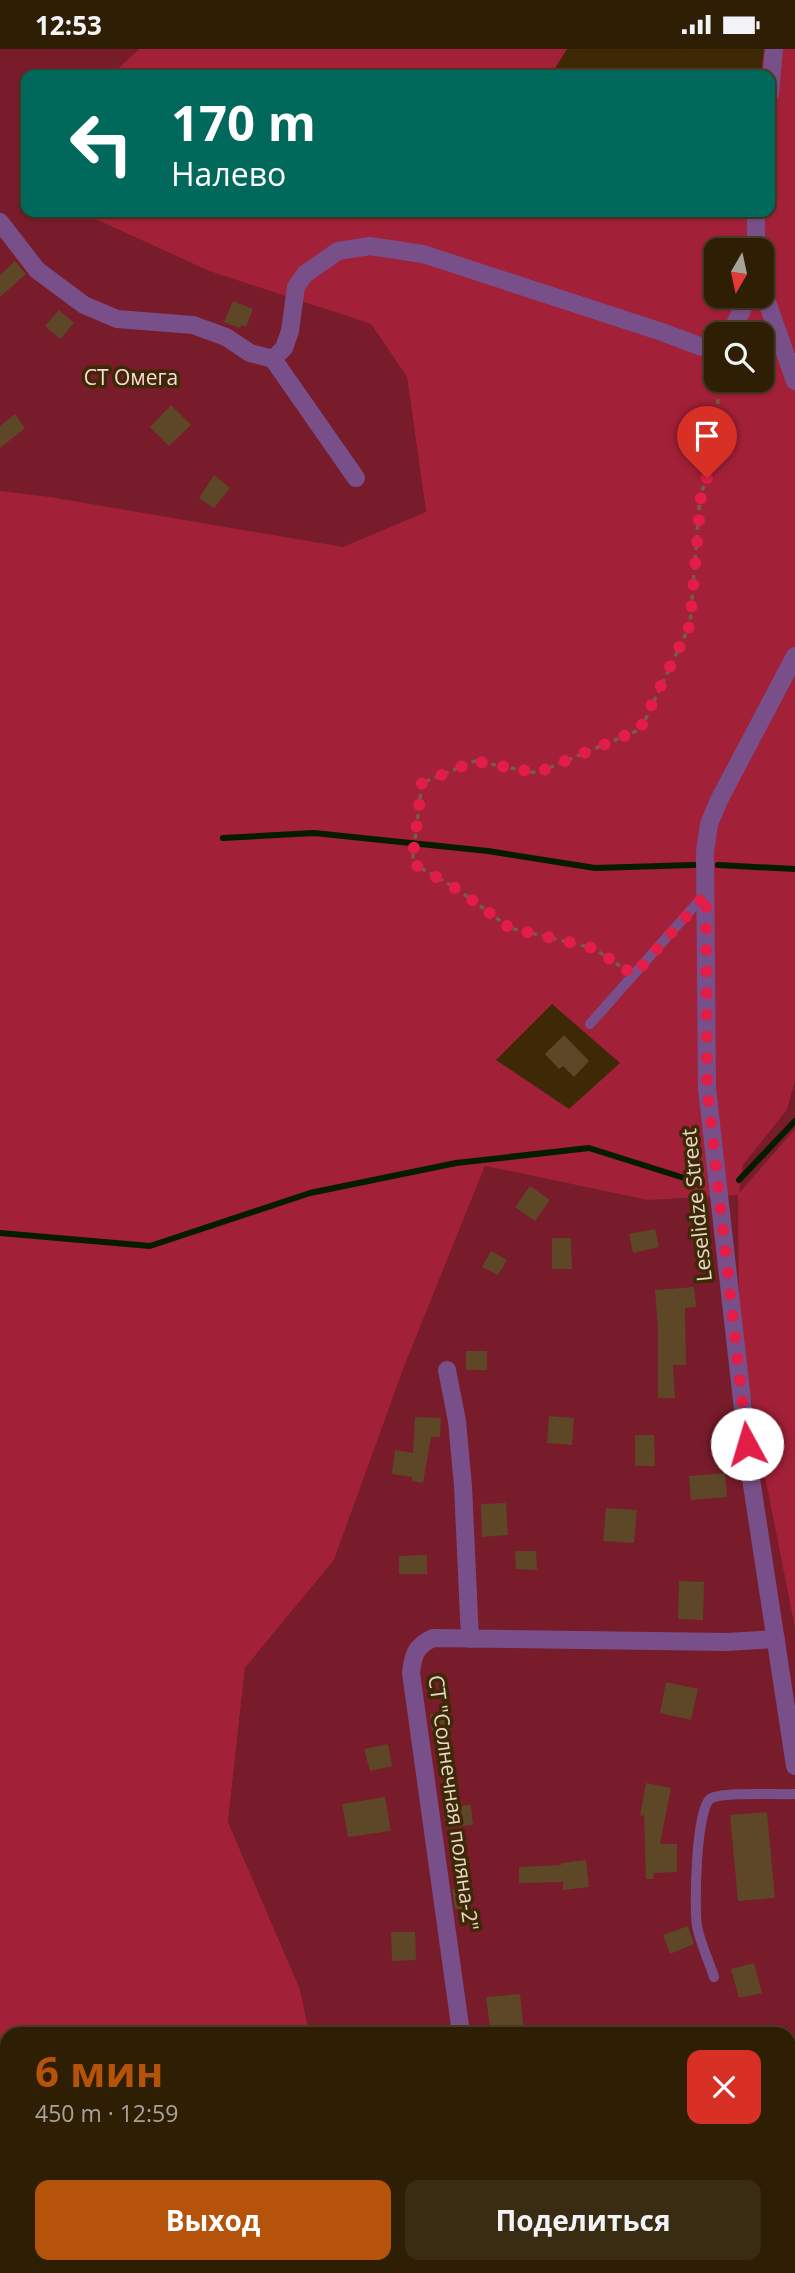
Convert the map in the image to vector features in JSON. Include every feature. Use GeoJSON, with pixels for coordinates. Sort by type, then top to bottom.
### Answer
{"type":"FeatureCollection","features":[{"type":"Feature","properties":{"kind":"street"},"geometry":{"type":"LineString","coordinates":[[772,70],[774,49]]}},
{"type":"Feature","properties":{"kind":"street"},"geometry":{"type":"LineString","coordinates":[[756,217],[756,238]]}},
{"type":"Feature","properties":{"kind":"street"},"geometry":{"type":"LineString","coordinates":[[0,222],[37,270],[84,305],[117,319],[193,325],[226,337],[250,353],[273,359],[356,478]]}},
{"type":"Feature","properties":{"kind":"street"},"geometry":{"type":"LineString","coordinates":[[273,359],[284,348],[290,331],[296,287],[305,274],[338,251],[370,246],[423,254],[704,347]]}},
{"type":"Feature","properties":{"kind":"street"},"geometry":{"type":"LineString","coordinates":[[769,308],[795,381]]}},
{"type":"Feature","properties":{"kind":"street","name":"Leselidze Street"},"geometry":{"type":"LineString","coordinates":[[795,656],[709,824],[705,852],[707,1088],[750,1472],[795,1766]]}},
{"type":"Feature","properties":{"kind":"street"},"geometry":{"type":"LineString","coordinates":[[447,1370],[457,1421],[463,1486],[471,1639]]}},
{"type":"Feature","properties":{"kind":"street","name":"СТ \"Солнечная поляна-2\""},"geometry":{"type":"LineString","coordinates":[[460,2027],[411,1673],[413,1654],[420,1644],[433,1638],[727,1642],[776,1639]]}},
{"type":"Feature","properties":{"kind":"lane"},"geometry":{"type":"LineString","coordinates":[[590,1024],[706,894]]}},
{"type":"Feature","properties":{"kind":"lane"},"geometry":{"type":"LineString","coordinates":[[714,1977],[697,1926],[698,1837],[704,1807],[709,1800],[724,1795],[795,1794]]}},
{"type":"Feature","properties":{"kind":"path"},"geometry":{"type":"LineString","coordinates":[[634,975],[593,948],[510,928],[457,889],[412,863],[422,783],[475,761],[537,773],[640,729],[690,625],[701,496],[721,442],[717,392]]}},
{"type":"Feature","properties":{"kind":"green space","name":"СТ Омега"},"geometry":{"type":"Polygon","coordinates":[[[0,49],[139,49],[116,70],[21,70],[21,217],[94,217],[209,271],[371,324],[407,377],[426,512],[596,549],[0,644],[0,49]]]}},
{"type":"Feature","properties":{"kind":"green space"},"geometry":{"type":"Polygon","coordinates":[[[795,1082],[795,2027],[306,2027],[300,1989],[228,1822],[245,1668],[334,1560],[404,1367],[485,1166],[647,1200],[743,1165],[787,1110],[795,1082]]]}},
{"type":"Feature","properties":{"kind":"shaded area"},"geometry":{"type":"Polygon","coordinates":[[[139,49],[567,49],[554,70],[116,70],[139,49]]]}},
{"type":"Feature","properties":{"kind":"shaded area"},"geometry":{"type":"Polygon","coordinates":[[[764,49],[795,49],[795,1082],[787,1110],[743,1165],[739,1193],[795,1129],[795,1628],[758,1441],[739,1326],[738,1195],[647,1200],[485,1166],[404,1367],[334,1560],[245,1668],[228,1822],[300,1989],[308,2027],[0,2027],[0,491],[50,497],[343,547],[426,512],[407,377],[371,324],[209,271],[94,217],[775,217],[775,70],[762,70],[764,49]],[[552,1004],[496,1060],[569,1109],[620,1063],[552,1004]]]}},
{"type":"Feature","properties":{"kind":"building"},"geometry":{"type":"Polygon","coordinates":[[[15,261],[26,274],[0,297],[0,275],[15,261]]]}},
{"type":"Feature","properties":{"kind":"building"},"geometry":{"type":"Polygon","coordinates":[[[233,301],[253,309],[246,327],[241,325],[240,328],[224,322],[233,301]]]}},
{"type":"Feature","properties":{"kind":"building"},"geometry":{"type":"Polygon","coordinates":[[[59,310],[74,323],[60,339],[45,326],[59,310]]]}},
{"type":"Feature","properties":{"kind":"building"},"geometry":{"type":"Polygon","coordinates":[[[171,405],[191,425],[169,446],[150,427],[171,405]]]}},
{"type":"Feature","properties":{"kind":"building"},"geometry":{"type":"Polygon","coordinates":[[[15,414],[25,428],[0,448],[0,426],[15,414]]]}},
{"type":"Feature","properties":{"kind":"building"},"geometry":{"type":"Polygon","coordinates":[[[214,475],[230,488],[214,508],[199,498],[214,475]]]}},
{"type":"Feature","properties":{"kind":"building"},"geometry":{"type":"Polygon","coordinates":[[[564,1035],[589,1061],[574,1077],[563,1066],[559,1069],[545,1054],[564,1035]]]}},
{"type":"Feature","properties":{"kind":"building"},"geometry":{"type":"Polygon","coordinates":[[[530,1186],[550,1200],[535,1221],[515,1207],[530,1186]]]}},
{"type":"Feature","properties":{"kind":"building"},"geometry":{"type":"Polygon","coordinates":[[[655,1229],[659,1247],[633,1253],[629,1234],[655,1229]]]}},
{"type":"Feature","properties":{"kind":"building"},"geometry":{"type":"Polygon","coordinates":[[[552,1238],[571,1238],[572,1269],[552,1269],[552,1238]]]}},
{"type":"Feature","properties":{"kind":"building"},"geometry":{"type":"Polygon","coordinates":[[[491,1251],[507,1260],[498,1275],[482,1267],[491,1251]]]}},
{"type":"Feature","properties":{"kind":"building"},"geometry":{"type":"Polygon","coordinates":[[[694,1287],[696,1307],[685,1308],[686,1365],[673,1365],[675,1398],[658,1398],[655,1290],[694,1287]]]}},
{"type":"Feature","properties":{"kind":"building"},"geometry":{"type":"Polygon","coordinates":[[[466,1351],[487,1351],[487,1370],[466,1370],[466,1351]]]}},
{"type":"Feature","properties":{"kind":"building"},"geometry":{"type":"Polygon","coordinates":[[[549,1416],[574,1418],[572,1445],[547,1443],[549,1416]]]}},
{"type":"Feature","properties":{"kind":"building"},"geometry":{"type":"Polygon","coordinates":[[[415,1417],[441,1418],[440,1437],[431,1437],[423,1483],[412,1481],[412,1477],[392,1474],[395,1450],[413,1453],[415,1417]]]}},
{"type":"Feature","properties":{"kind":"building"},"geometry":{"type":"Polygon","coordinates":[[[635,1435],[654,1435],[655,1466],[635,1466],[635,1435]]]}},
{"type":"Feature","properties":{"kind":"building"},"geometry":{"type":"Polygon","coordinates":[[[725,1473],[727,1497],[691,1500],[689,1476],[725,1473]]]}},
{"type":"Feature","properties":{"kind":"building"},"geometry":{"type":"Polygon","coordinates":[[[506,1503],[508,1535],[482,1537],[481,1504],[506,1503]]]}},
{"type":"Feature","properties":{"kind":"building"},"geometry":{"type":"Polygon","coordinates":[[[606,1508],[637,1510],[634,1543],[603,1541],[606,1508]]]}},
{"type":"Feature","properties":{"kind":"building"},"geometry":{"type":"Polygon","coordinates":[[[515,1551],[536,1551],[537,1570],[516,1569],[515,1551]]]}},
{"type":"Feature","properties":{"kind":"building"},"geometry":{"type":"Polygon","coordinates":[[[427,1555],[427,1574],[399,1574],[399,1556],[427,1555]]]}},
{"type":"Feature","properties":{"kind":"building"},"geometry":{"type":"Polygon","coordinates":[[[679,1581],[704,1582],[703,1620],[678,1619],[679,1581]]]}},
{"type":"Feature","properties":{"kind":"building"},"geometry":{"type":"Polygon","coordinates":[[[666,1682],[698,1689],[691,1720],[660,1713],[666,1682]]]}},
{"type":"Feature","properties":{"kind":"building"},"geometry":{"type":"Polygon","coordinates":[[[449,1712],[451,1729],[432,1732],[430,1714],[449,1712]]]}},
{"type":"Feature","properties":{"kind":"building"},"geometry":{"type":"Polygon","coordinates":[[[388,1744],[392,1766],[370,1771],[364,1749],[388,1744]]]}},
{"type":"Feature","properties":{"kind":"building"},"geometry":{"type":"Polygon","coordinates":[[[646,1783],[671,1788],[660,1844],[677,1844],[677,1872],[654,1873],[653,1879],[646,1879],[644,1816],[640,1815],[646,1783]]]}},
{"type":"Feature","properties":{"kind":"building"},"geometry":{"type":"Polygon","coordinates":[[[385,1797],[391,1831],[348,1837],[342,1804],[385,1797]]]}},
{"type":"Feature","properties":{"kind":"building"},"geometry":{"type":"Polygon","coordinates":[[[471,1805],[473,1825],[446,1828],[443,1808],[471,1805]]]}},
{"type":"Feature","properties":{"kind":"building"},"geometry":{"type":"Polygon","coordinates":[[[767,1812],[775,1898],[738,1901],[730,1815],[767,1812]]]}},
{"type":"Feature","properties":{"kind":"building"},"geometry":{"type":"Polygon","coordinates":[[[586,1860],[589,1887],[563,1890],[563,1882],[519,1883],[519,1867],[561,1865],[586,1860]]]}},
{"type":"Feature","properties":{"kind":"building"},"geometry":{"type":"Polygon","coordinates":[[[468,1888],[470,1909],[455,1909],[452,1889],[468,1888]]]}},
{"type":"Feature","properties":{"kind":"building"},"geometry":{"type":"Polygon","coordinates":[[[688,1926],[694,1944],[670,1954],[663,1935],[688,1926]]]}},
{"type":"Feature","properties":{"kind":"building"},"geometry":{"type":"Polygon","coordinates":[[[391,1932],[415,1932],[416,1960],[392,1961],[391,1932]]]}},
{"type":"Feature","properties":{"kind":"building"},"geometry":{"type":"Polygon","coordinates":[[[754,1963],[762,1993],[739,1998],[731,1969],[754,1963]]]}},
{"type":"Feature","properties":{"kind":"building"},"geometry":{"type":"Polygon","coordinates":[[[520,1994],[523,2027],[490,2027],[486,1997],[520,1994]]]}},
{"type":"Feature","properties":{"kind":"waterway"},"geometry":{"type":"LineString","coordinates":[[223,838],[314,833],[488,851],[595,868],[694,865]]}},
{"type":"Feature","properties":{"kind":"waterway"},"geometry":{"type":"LineString","coordinates":[[718,865],[795,869]]}},
{"type":"Feature","properties":{"kind":"waterway"},"geometry":{"type":"LineString","coordinates":[[739,1180],[795,1121]]}},
{"type":"Feature","properties":{"kind":"waterway"},"geometry":{"type":"LineString","coordinates":[[0,1233],[150,1246],[310,1193],[456,1163],[589,1148],[700,1183]]}},
{"type":"Feature","properties":{"kind":"route"},"geometry":{"type":"LineString","coordinates":[[707,478],[701,496],[690,625],[640,729],[537,773],[475,761],[422,783],[412,863],[457,889],[510,928],[593,948],[634,975],[706,894],[707,1088],[747,1444]]}}]}
